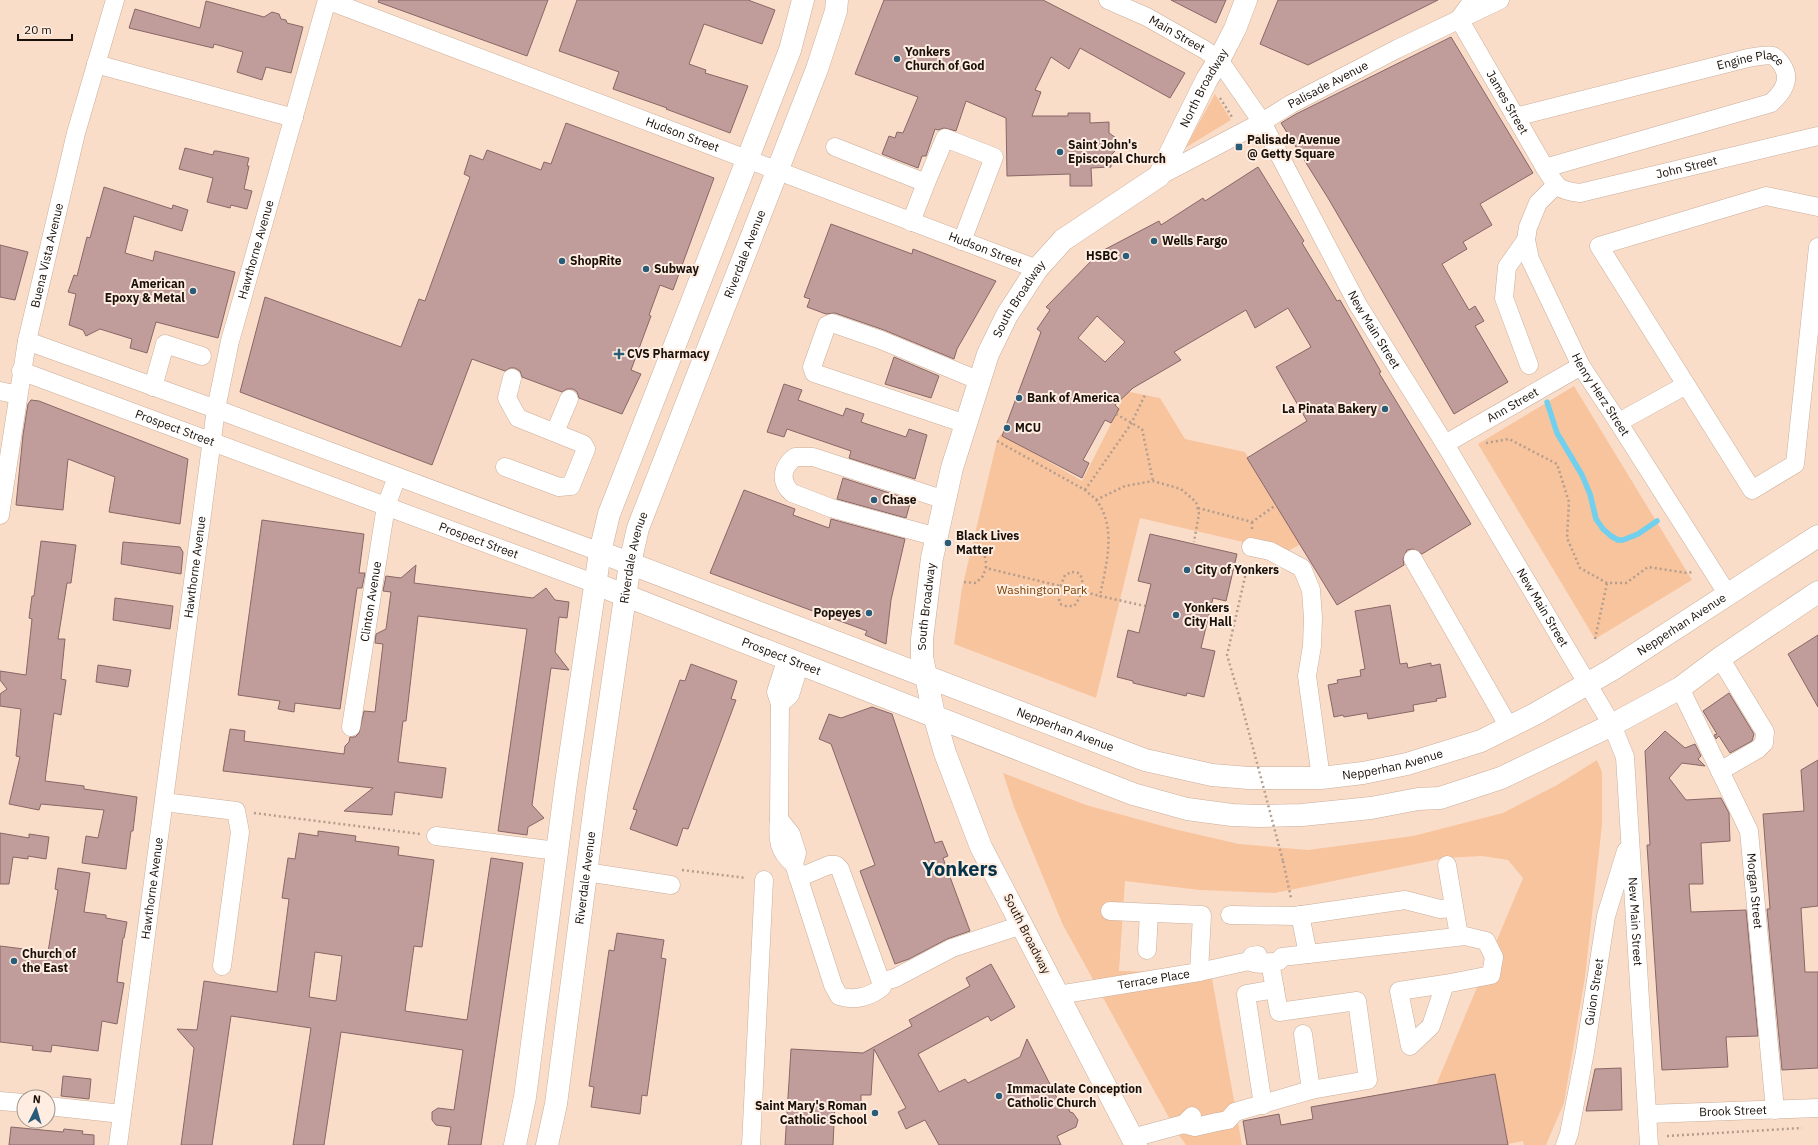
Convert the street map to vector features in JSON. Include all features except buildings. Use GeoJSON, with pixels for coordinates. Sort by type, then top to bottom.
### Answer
{"type":"FeatureCollection","features":[{"type":"Feature","properties":{"kind":"main road"},"geometry":{"type":"LineString","coordinates":[[515,1145],[525,1097],[557,851],[600,552],[609,514],[790,50],[803,0]]}},
{"type":"Feature","properties":{"kind":"main road","name":"Riverdale Avenue"},"geometry":{"type":"LineString","coordinates":[[547,1145],[556,1104],[586,872],[630,563],[638,528],[817,69],[836,11],[837,0]]}},
{"type":"Feature","properties":{"kind":"main road","name":"North Broadway"},"geometry":{"type":"LineString","coordinates":[[1159,176],[1207,79],[1235,29],[1246,0]]}},
{"type":"Feature","properties":{"kind":"main road","name":"South Broadway"},"geometry":{"type":"LineString","coordinates":[[1134,1141],[981,847],[945,753],[934,715],[922,657],[922,639],[932,558],[952,468],[988,354],[1007,315],[1037,269],[1063,240],[1159,176]]}},
{"type":"Feature","properties":{"kind":"main road","name":"Nepperhan Avenue"},"geometry":{"type":"LineString","coordinates":[[925,676],[1145,760],[1212,775],[1249,778],[1321,778],[1363,773],[1407,764],[1481,742],[1613,669],[1818,536]]}},
{"type":"Feature","properties":{"kind":"main road"},"geometry":{"type":"LineString","coordinates":[[600,552],[925,676]]}},
{"type":"Feature","properties":{"kind":"main road","name":"Prospect Street"},"geometry":{"type":"LineString","coordinates":[[596,584],[934,715]]}},
{"type":"Feature","properties":{"kind":"main road"},"geometry":{"type":"LineString","coordinates":[[934,715],[1134,794],[1187,809],[1232,815],[1258,816],[1309,814],[1371,808],[1418,799],[1440,798],[1501,778],[1612,725],[1680,688],[1720,658],[1818,592]]}},
{"type":"Feature","properties":{"kind":"street","name":"Buena Vista Avenue"},"geometry":{"type":"LineString","coordinates":[[0,515],[21,371],[27,341],[76,133],[115,0]]}},
{"type":"Feature","properties":{"kind":"street","name":"Hawthorne Avenue"},"geometry":{"type":"LineString","coordinates":[[118,1145],[216,409],[230,341],[327,0]]}},
{"type":"Feature","properties":{"kind":"street","name":"Hudson Street"},"geometry":{"type":"LineString","coordinates":[[327,0],[777,172],[1037,269]]}},
{"type":"Feature","properties":{"kind":"street","name":"Main Street"},"geometry":{"type":"LineString","coordinates":[[1108,0],[1147,17],[1205,50],[1219,60],[1262,122]]}},
{"type":"Feature","properties":{"kind":"street"},"geometry":{"type":"LineString","coordinates":[[1459,19],[1473,0]]}},
{"type":"Feature","properties":{"kind":"street","name":"Palisade Avenue"},"geometry":{"type":"LineString","coordinates":[[1159,176],[1262,122],[1298,100],[1500,0]]}},
{"type":"Feature","properties":{"kind":"street","name":"James Street"},"geometry":{"type":"LineString","coordinates":[[1459,19],[1556,185]]}},
{"type":"Feature","properties":{"kind":"street","name":"Engine Place"},"geometry":{"type":"LineString","coordinates":[[1515,117],[1748,58],[1772,56],[1780,61],[1787,72],[1782,93],[1771,103],[1545,168]]}},
{"type":"Feature","properties":{"kind":"street"},"geometry":{"type":"LineString","coordinates":[[96,64],[294,118]]}},
{"type":"Feature","properties":{"kind":"street","name":"New Main Street"},"geometry":{"type":"LineString","coordinates":[[1262,122],[1358,305],[1445,444],[1612,725],[1624,757],[1648,1114],[1656,1141]]}},
{"type":"Feature","properties":{"kind":"street","name":"John Street"},"geometry":{"type":"LineString","coordinates":[[1556,185],[1563,191],[1580,193],[1818,136]]}},
{"type":"Feature","properties":{"kind":"street"},"geometry":{"type":"LineString","coordinates":[[912,222],[926,183],[945,138],[994,157],[962,241]]}},
{"type":"Feature","properties":{"kind":"street"},"geometry":{"type":"LineString","coordinates":[[835,146],[926,183]]}},
{"type":"Feature","properties":{"kind":"street","name":"Henry Herz Street"},"geometry":{"type":"LineString","coordinates":[[1556,185],[1538,203],[1528,227],[1526,240],[1530,259],[1581,366],[1619,422],[1728,595]]}},
{"type":"Feature","properties":{"kind":"street"},"geometry":{"type":"LineString","coordinates":[[1818,207],[1766,196],[1599,246],[1752,490],[1794,464],[1818,247]]}},
{"type":"Feature","properties":{"kind":"street"},"geometry":{"type":"LineString","coordinates":[[1526,240],[1507,267],[1504,298],[1529,365]]}},
{"type":"Feature","properties":{"kind":"street"},"geometry":{"type":"LineString","coordinates":[[966,424],[814,372],[812,367],[827,325],[832,323],[881,340],[980,381]]}},
{"type":"Feature","properties":{"kind":"street"},"geometry":{"type":"LineString","coordinates":[[27,341],[216,409],[600,552]]}},
{"type":"Feature","properties":{"kind":"street"},"geometry":{"type":"LineString","coordinates":[[153,387],[164,344],[202,356]]}},
{"type":"Feature","properties":{"kind":"street","name":"Ann Street"},"geometry":{"type":"LineString","coordinates":[[1445,444],[1581,366]]}},
{"type":"Feature","properties":{"kind":"street","name":"Prospect Street"},"geometry":{"type":"LineString","coordinates":[[21,371],[596,584]]}},
{"type":"Feature","properties":{"kind":"street"},"geometry":{"type":"LineString","coordinates":[[505,467],[558,487],[571,486],[586,449],[583,444],[518,418],[507,398],[512,378]]}},
{"type":"Feature","properties":{"kind":"street"},"geometry":{"type":"LineString","coordinates":[[1619,422],[1686,385]]}},
{"type":"Feature","properties":{"kind":"street"},"geometry":{"type":"LineString","coordinates":[[0,391],[18,395]]}},
{"type":"Feature","properties":{"kind":"street"},"geometry":{"type":"LineString","coordinates":[[555,432],[569,399]]}},
{"type":"Feature","properties":{"kind":"street"},"geometry":{"type":"LineString","coordinates":[[937,537],[831,508],[792,493],[787,489],[784,483],[783,474],[787,463],[795,457],[813,457],[945,500]]}},
{"type":"Feature","properties":{"kind":"street","name":"Clinton Avenue"},"geometry":{"type":"LineString","coordinates":[[351,727],[386,506],[397,477]]}},
{"type":"Feature","properties":{"kind":"street"},"geometry":{"type":"LineString","coordinates":[[1251,547],[1270,551],[1302,568],[1311,590],[1313,618],[1312,646],[1307,676],[1321,778]]}},
{"type":"Feature","properties":{"kind":"street"},"geometry":{"type":"LineString","coordinates":[[1413,559],[1509,727]]}},
{"type":"Feature","properties":{"kind":"street"},"geometry":{"type":"LineString","coordinates":[[1720,658],[1765,732],[1764,743],[1758,749],[1720,770]]}},
{"type":"Feature","properties":{"kind":"street"},"geometry":{"type":"LineString","coordinates":[[794,661],[776,692],[780,704],[780,819],[777,838],[786,858],[796,871],[833,985],[839,996],[856,999],[876,992],[882,987],[840,869],[836,865],[829,865],[796,871]]}},
{"type":"Feature","properties":{"kind":"street","name":"Morgan Street"},"geometry":{"type":"LineString","coordinates":[[1680,688],[1749,831],[1775,1110]]}},
{"type":"Feature","properties":{"kind":"street"},"geometry":{"type":"LineString","coordinates":[[164,802],[236,811],[240,832],[222,966]]}},
{"type":"Feature","properties":{"kind":"street"},"geometry":{"type":"LineString","coordinates":[[436,836],[557,851]]}},
{"type":"Feature","properties":{"kind":"street","name":"Guion Street"},"geometry":{"type":"LineString","coordinates":[[1565,1145],[1569,1134],[1585,1052],[1606,916],[1630,840]]}},
{"type":"Feature","properties":{"kind":"street"},"geometry":{"type":"LineString","coordinates":[[1447,865],[1459,936]]}},
{"type":"Feature","properties":{"kind":"street"},"geometry":{"type":"LineString","coordinates":[[586,872],[671,885]]}},
{"type":"Feature","properties":{"kind":"street"},"geometry":{"type":"LineString","coordinates":[[750,1145],[764,880]]}},
{"type":"Feature","properties":{"kind":"street"},"geometry":{"type":"LineString","coordinates":[[1110,911],[1202,915],[1300,915],[1405,900],[1440,909],[1454,908]]}},
{"type":"Feature","properties":{"kind":"street"},"geometry":{"type":"LineString","coordinates":[[1147,950],[1149,913]]}},
{"type":"Feature","properties":{"kind":"street"},"geometry":{"type":"LineString","coordinates":[[1199,972],[1202,915]]}},
{"type":"Feature","properties":{"kind":"street"},"geometry":{"type":"LineString","coordinates":[[1300,915],[1306,954]]}},
{"type":"Feature","properties":{"kind":"street"},"geometry":{"type":"LineString","coordinates":[[879,978],[895,978],[952,948],[1022,925]]}},
{"type":"Feature","properties":{"kind":"street","name":"Terrace Place"},"geometry":{"type":"LineString","coordinates":[[1058,995],[1199,972],[1248,961],[1252,956],[1277,952],[1276,960],[1306,954],[1459,936],[1486,941],[1494,957],[1491,975],[1445,984]]}},
{"type":"Feature","properties":{"kind":"street"},"geometry":{"type":"LineString","coordinates":[[1134,1141],[1184,1124],[1191,1116],[1225,1109],[1235,1112],[1310,1090],[1368,1080],[1357,1001],[1279,1012],[1275,989],[1276,960]]}},
{"type":"Feature","properties":{"kind":"street"},"geometry":{"type":"LineString","coordinates":[[1263,1105],[1246,994],[1275,989]]}},
{"type":"Feature","properties":{"kind":"street"},"geometry":{"type":"LineString","coordinates":[[1303,1034],[1310,1090]]}},
{"type":"Feature","properties":{"kind":"street"},"geometry":{"type":"LineString","coordinates":[[0,1101],[16,1102]]}},
{"type":"Feature","properties":{"kind":"street"},"geometry":{"type":"LineString","coordinates":[[56,1107],[122,1114]]}},
{"type":"Feature","properties":{"kind":"street","name":"Brook Street"},"geometry":{"type":"LineString","coordinates":[[1648,1114],[1818,1108]]}},
{"type":"Feature","properties":{"kind":"path"},"geometry":{"type":"LineString","coordinates":[[1218,93],[1232,117]]}},
{"type":"Feature","properties":{"kind":"path"},"geometry":{"type":"LineString","coordinates":[[1085,490],[1131,424],[1145,395]]}},
{"type":"Feature","properties":{"kind":"path"},"geometry":{"type":"LineString","coordinates":[[1116,414],[1142,429],[1153,481]]}},
{"type":"Feature","properties":{"kind":"path"},"geometry":{"type":"LineString","coordinates":[[1485,443],[1509,439],[1557,464],[1569,502],[1567,538],[1580,568],[1606,583],[1626,583],[1648,567],[1687,573],[1711,569]]}},
{"type":"Feature","properties":{"kind":"path"},"geometry":{"type":"LineString","coordinates":[[997,441],[1085,490],[1096,500],[1105,516],[1108,535],[1108,556],[1100,596]]}},
{"type":"Feature","properties":{"kind":"path"},"geometry":{"type":"LineString","coordinates":[[1096,500],[1125,486],[1153,481],[1181,489],[1196,502],[1198,508],[1199,514],[1194,542]]}},
{"type":"Feature","properties":{"kind":"path"},"geometry":{"type":"LineString","coordinates":[[1198,508],[1252,522],[1276,505]]}},
{"type":"Feature","properties":{"kind":"path"},"geometry":{"type":"LineString","coordinates":[[1252,522],[1251,547],[1227,655],[1283,861]]}},
{"type":"Feature","properties":{"kind":"path"},"geometry":{"type":"LineString","coordinates":[[964,582],[976,583],[983,576],[986,568],[984,553],[980,549],[973,548]]}},
{"type":"Feature","properties":{"kind":"path"},"geometry":{"type":"LineString","coordinates":[[986,568],[1060,586]]}},
{"type":"Feature","properties":{"kind":"path"},"geometry":{"type":"LineString","coordinates":[[1072,572],[1079,573],[1082,578],[1081,591],[1078,601],[1074,606],[1060,604],[1058,598],[1060,586],[1065,575],[1072,572]]}},
{"type":"Feature","properties":{"kind":"path"},"geometry":{"type":"LineString","coordinates":[[1595,639],[1606,583]]}},
{"type":"Feature","properties":{"kind":"path"},"geometry":{"type":"LineString","coordinates":[[1081,591],[1145,606]]}},
{"type":"Feature","properties":{"kind":"path"},"geometry":{"type":"LineString","coordinates":[[236,811],[436,836]]}},
{"type":"Feature","properties":{"kind":"path"},"geometry":{"type":"LineString","coordinates":[[1656,1141],[1806,1128]]}},
{"type":"Feature","properties":{"kind":"green space"},"geometry":{"type":"Polygon","coordinates":[[[1215,94],[1231,120],[1185,148],[1215,94]]]}},
{"type":"Feature","properties":{"kind":"green space"},"geometry":{"type":"Polygon","coordinates":[[[1574,386],[1692,580],[1595,639],[1478,444],[1574,386]]]}},
{"type":"Feature","properties":{"kind":"green space","name":"Washington Park"},"geometry":{"type":"Polygon","coordinates":[[[1125,391],[1160,398],[1185,439],[1245,452],[1276,505],[1303,543],[1286,552],[1140,518],[1096,698],[954,644],[962,588],[997,441],[1001,434],[1082,481],[1116,414],[1125,391]]]}},
{"type":"Feature","properties":{"kind":"green space"},"geometry":{"type":"Polygon","coordinates":[[[1597,760],[1602,772],[1602,825],[1585,977],[1564,1103],[1546,1145],[1524,1145],[1523,1141],[1508,1144],[1495,1074],[1436,1085],[1523,878],[1508,860],[1482,856],[1445,858],[1275,893],[1200,890],[1125,881],[1119,971],[1211,973],[1242,1145],[1186,1145],[1178,1134],[1063,925],[1014,807],[1003,773],[1086,805],[1174,829],[1239,844],[1308,850],[1413,836],[1503,813],[1557,785],[1597,760]]]}},
{"type":"Feature","properties":{"kind":"waterway"},"geometry":{"type":"LineString","coordinates":[[1547,402],[1557,433],[1582,475],[1590,494],[1596,519],[1603,529],[1618,540],[1623,540],[1638,534],[1657,521]]}},
{"type":"Feature","properties":{"kind":"place","name":"Yonkers Church of God"},"geometry":{"type":"Point","coordinates":[897,59]}},
{"type":"Feature","properties":{"kind":"place","name":"Palisade Avenue @ Getty Square"},"geometry":{"type":"Point","coordinates":[1239,147]}},
{"type":"Feature","properties":{"kind":"place","name":"Saint John's Episcopal Church"},"geometry":{"type":"Point","coordinates":[1060,152]}},
{"type":"Feature","properties":{"kind":"place","name":"Wells Fargo"},"geometry":{"type":"Point","coordinates":[1154,241]}},
{"type":"Feature","properties":{"kind":"place","name":"HSBC"},"geometry":{"type":"Point","coordinates":[1126,256]}},
{"type":"Feature","properties":{"kind":"place","name":"ShopRite"},"geometry":{"type":"Point","coordinates":[562,261]}},
{"type":"Feature","properties":{"kind":"place","name":"Subway"},"geometry":{"type":"Point","coordinates":[646,269]}},
{"type":"Feature","properties":{"kind":"place","name":"American Epoxy & Metal"},"geometry":{"type":"Point","coordinates":[193,291]}},
{"type":"Feature","properties":{"kind":"place","name":"CVS Pharmacy"},"geometry":{"type":"Point","coordinates":[619,354]}},
{"type":"Feature","properties":{"kind":"place","name":"Bank of America"},"geometry":{"type":"Point","coordinates":[1019,398]}},
{"type":"Feature","properties":{"kind":"place","name":"La Pinata Bakery"},"geometry":{"type":"Point","coordinates":[1385,409]}},
{"type":"Feature","properties":{"kind":"place","name":"MCU"},"geometry":{"type":"Point","coordinates":[1007,428]}},
{"type":"Feature","properties":{"kind":"place","name":"Chase"},"geometry":{"type":"Point","coordinates":[874,500]}},
{"type":"Feature","properties":{"kind":"place","name":"Black Lives Matter"},"geometry":{"type":"Point","coordinates":[948,543]}},
{"type":"Feature","properties":{"kind":"place","name":"City of Yonkers"},"geometry":{"type":"Point","coordinates":[1187,570]}},
{"type":"Feature","properties":{"kind":"place","name":"Popeyes"},"geometry":{"type":"Point","coordinates":[869,613]}},
{"type":"Feature","properties":{"kind":"place","name":"Yonkers City Hall"},"geometry":{"type":"Point","coordinates":[1176,615]}},
{"type":"Feature","properties":{"kind":"place","name":"Church of the East"},"geometry":{"type":"Point","coordinates":[14,961]}},
{"type":"Feature","properties":{"kind":"place","name":"Immaculate Conception Catholic Church"},"geometry":{"type":"Point","coordinates":[999,1096]}},
{"type":"Feature","properties":{"kind":"place","name":"Saint Mary's Roman Catholic School"},"geometry":{"type":"Point","coordinates":[875,1113]}},
{"type":"Feature","properties":{"kind":"district","name":"Yonkers"},"geometry":{"type":"Point","coordinates":[960,869]}}]}
